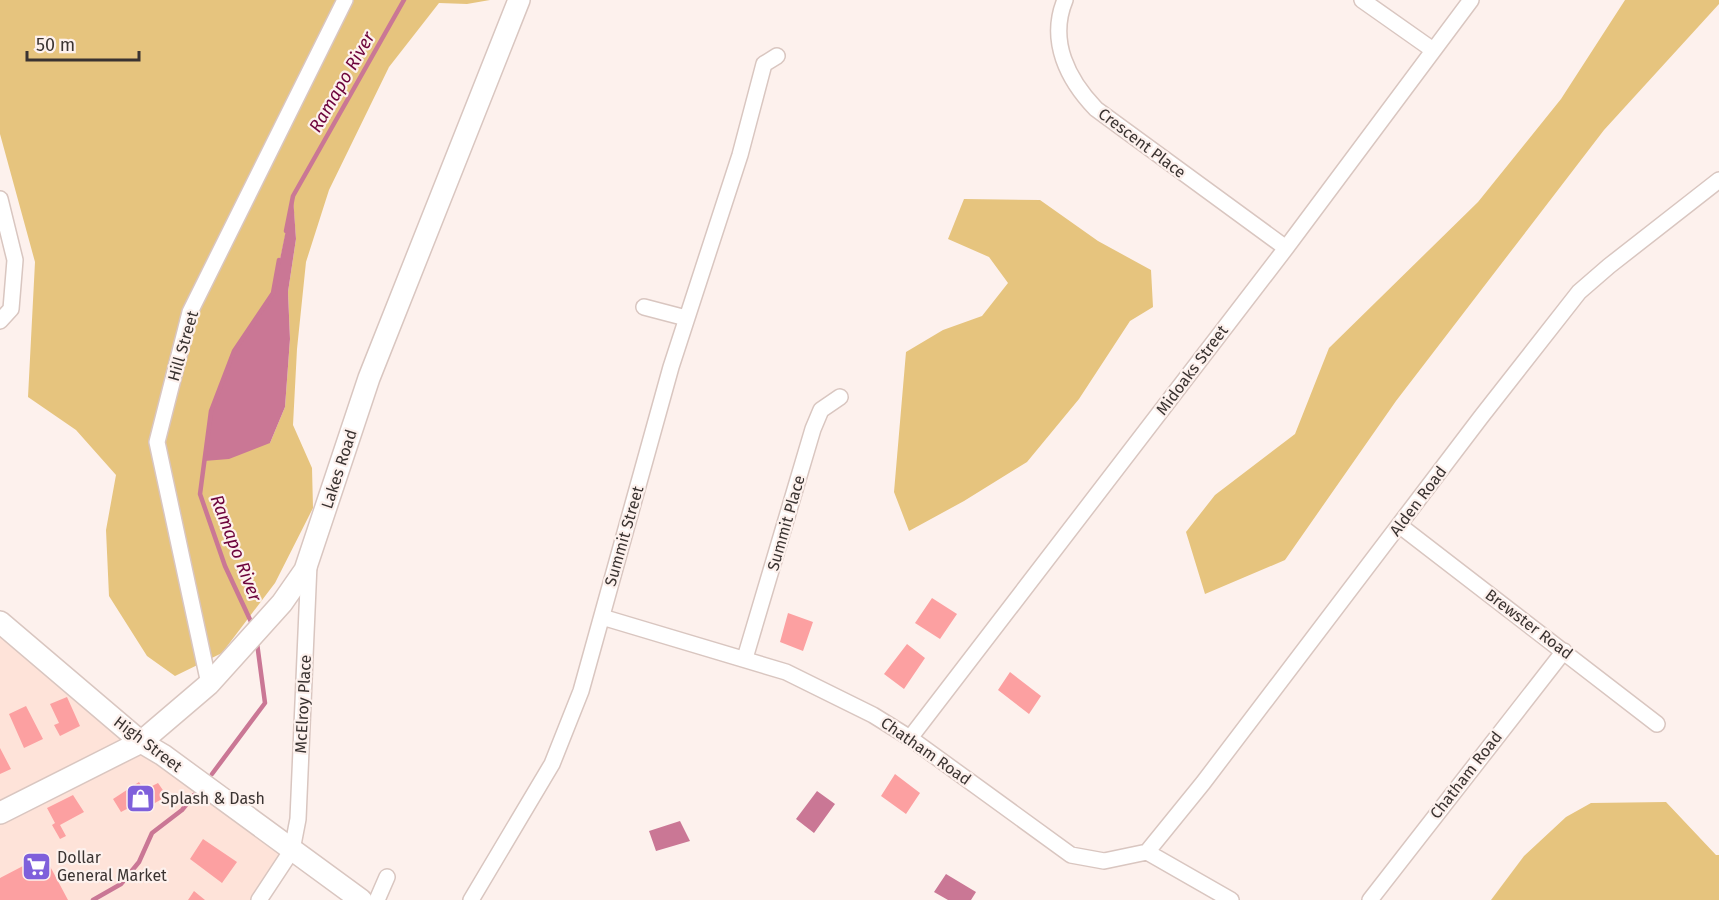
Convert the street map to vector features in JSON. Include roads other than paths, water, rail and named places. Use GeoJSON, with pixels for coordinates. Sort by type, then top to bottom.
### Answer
{"type":"FeatureCollection","features":[{"type":"Feature","properties":{"kind":"main road","name":"Lakes Road"},"geometry":{"type":"LineString","coordinates":[[0,813],[141,742],[209,684],[282,603],[304,570],[369,378],[514,2]]}},
{"type":"Feature","properties":{"kind":"main road","name":"High Street"},"geometry":{"type":"LineString","coordinates":[[0,622],[141,742],[163,755],[362,900]]}},
{"type":"Feature","properties":{"kind":"street","name":"Hill Street"},"geometry":{"type":"LineString","coordinates":[[209,684],[157,442],[190,312],[345,0]]}},
{"type":"Feature","properties":{"kind":"street","name":"Crescent Place"},"geometry":{"type":"LineString","coordinates":[[1065,0],[1060,17],[1059,40],[1071,78],[1082,95],[1106,117],[1286,248]]}},
{"type":"Feature","properties":{"kind":"street"},"geometry":{"type":"LineString","coordinates":[[1362,0],[1433,50]]}},
{"type":"Feature","properties":{"kind":"street","name":"Midoaks Street"},"geometry":{"type":"LineString","coordinates":[[910,738],[1286,248],[1471,0]]}},
{"type":"Feature","properties":{"kind":"street","name":"Summit Street"},"geometry":{"type":"LineString","coordinates":[[471,900],[552,764],[581,691],[686,318],[740,155],[764,64],[777,56]]}},
{"type":"Feature","properties":{"kind":"street","name":"Alden Road"},"geometry":{"type":"LineString","coordinates":[[1147,852],[1203,783],[1579,292],[1608,266],[1719,180]]}},
{"type":"Feature","properties":{"kind":"street"},"geometry":{"type":"LineString","coordinates":[[0,199],[15,260],[11,309],[0,321]]}},
{"type":"Feature","properties":{"kind":"street"},"geometry":{"type":"LineString","coordinates":[[644,307],[686,318]]}},
{"type":"Feature","properties":{"kind":"street","name":"Summit Place"},"geometry":{"type":"LineString","coordinates":[[745,658],[813,429],[821,410],[840,397]]}},
{"type":"Feature","properties":{"kind":"street","name":"Brewster Road"},"geometry":{"type":"LineString","coordinates":[[1399,525],[1657,724]]}},
{"type":"Feature","properties":{"kind":"street","name":"McElroy Place"},"geometry":{"type":"LineString","coordinates":[[292,850],[298,819],[309,558]]}},
{"type":"Feature","properties":{"kind":"street","name":"Chatham Road"},"geometry":{"type":"LineString","coordinates":[[602,617],[745,658],[796,676],[873,715],[910,738],[1071,855],[1104,861],[1147,852]]}},
{"type":"Feature","properties":{"kind":"street","name":"Chatham Road"},"geometry":{"type":"LineString","coordinates":[[1370,900],[1563,651]]}},
{"type":"Feature","properties":{"kind":"street"},"geometry":{"type":"LineString","coordinates":[[259,900],[292,850]]}},
{"type":"Feature","properties":{"kind":"street"},"geometry":{"type":"LineString","coordinates":[[1147,852],[1231,900]]}},
{"type":"Feature","properties":{"kind":"street"},"geometry":{"type":"LineString","coordinates":[[377,900],[387,877]]}},
{"type":"Feature","properties":{"kind":"waterway","name":"Ramapo River"},"geometry":{"type":"LineString","coordinates":[[286,231],[293,196],[404,0]]}},
{"type":"Feature","properties":{"kind":"waterway","name":"Ramapo River"},"geometry":{"type":"LineString","coordinates":[[253,626],[225,566],[200,494],[211,411],[234,351],[273,293],[279,260]]}},
{"type":"Feature","properties":{"kind":"waterway","name":"Ramapo River"},"geometry":{"type":"LineString","coordinates":[[212,774],[265,703],[257,643]]}},
{"type":"Feature","properties":{"kind":"waterway","name":"Ramapo River"},"geometry":{"type":"LineString","coordinates":[[93,900],[121,884],[139,862],[152,833],[182,810],[194,795]]}},
{"type":"Feature","properties":{"kind":"place","name":"Splash & Dash"},"geometry":{"type":"Point","coordinates":[140,798]}},
{"type":"Feature","properties":{"kind":"place","name":"Dollar General Market"},"geometry":{"type":"Point","coordinates":[36,866]}}]}
